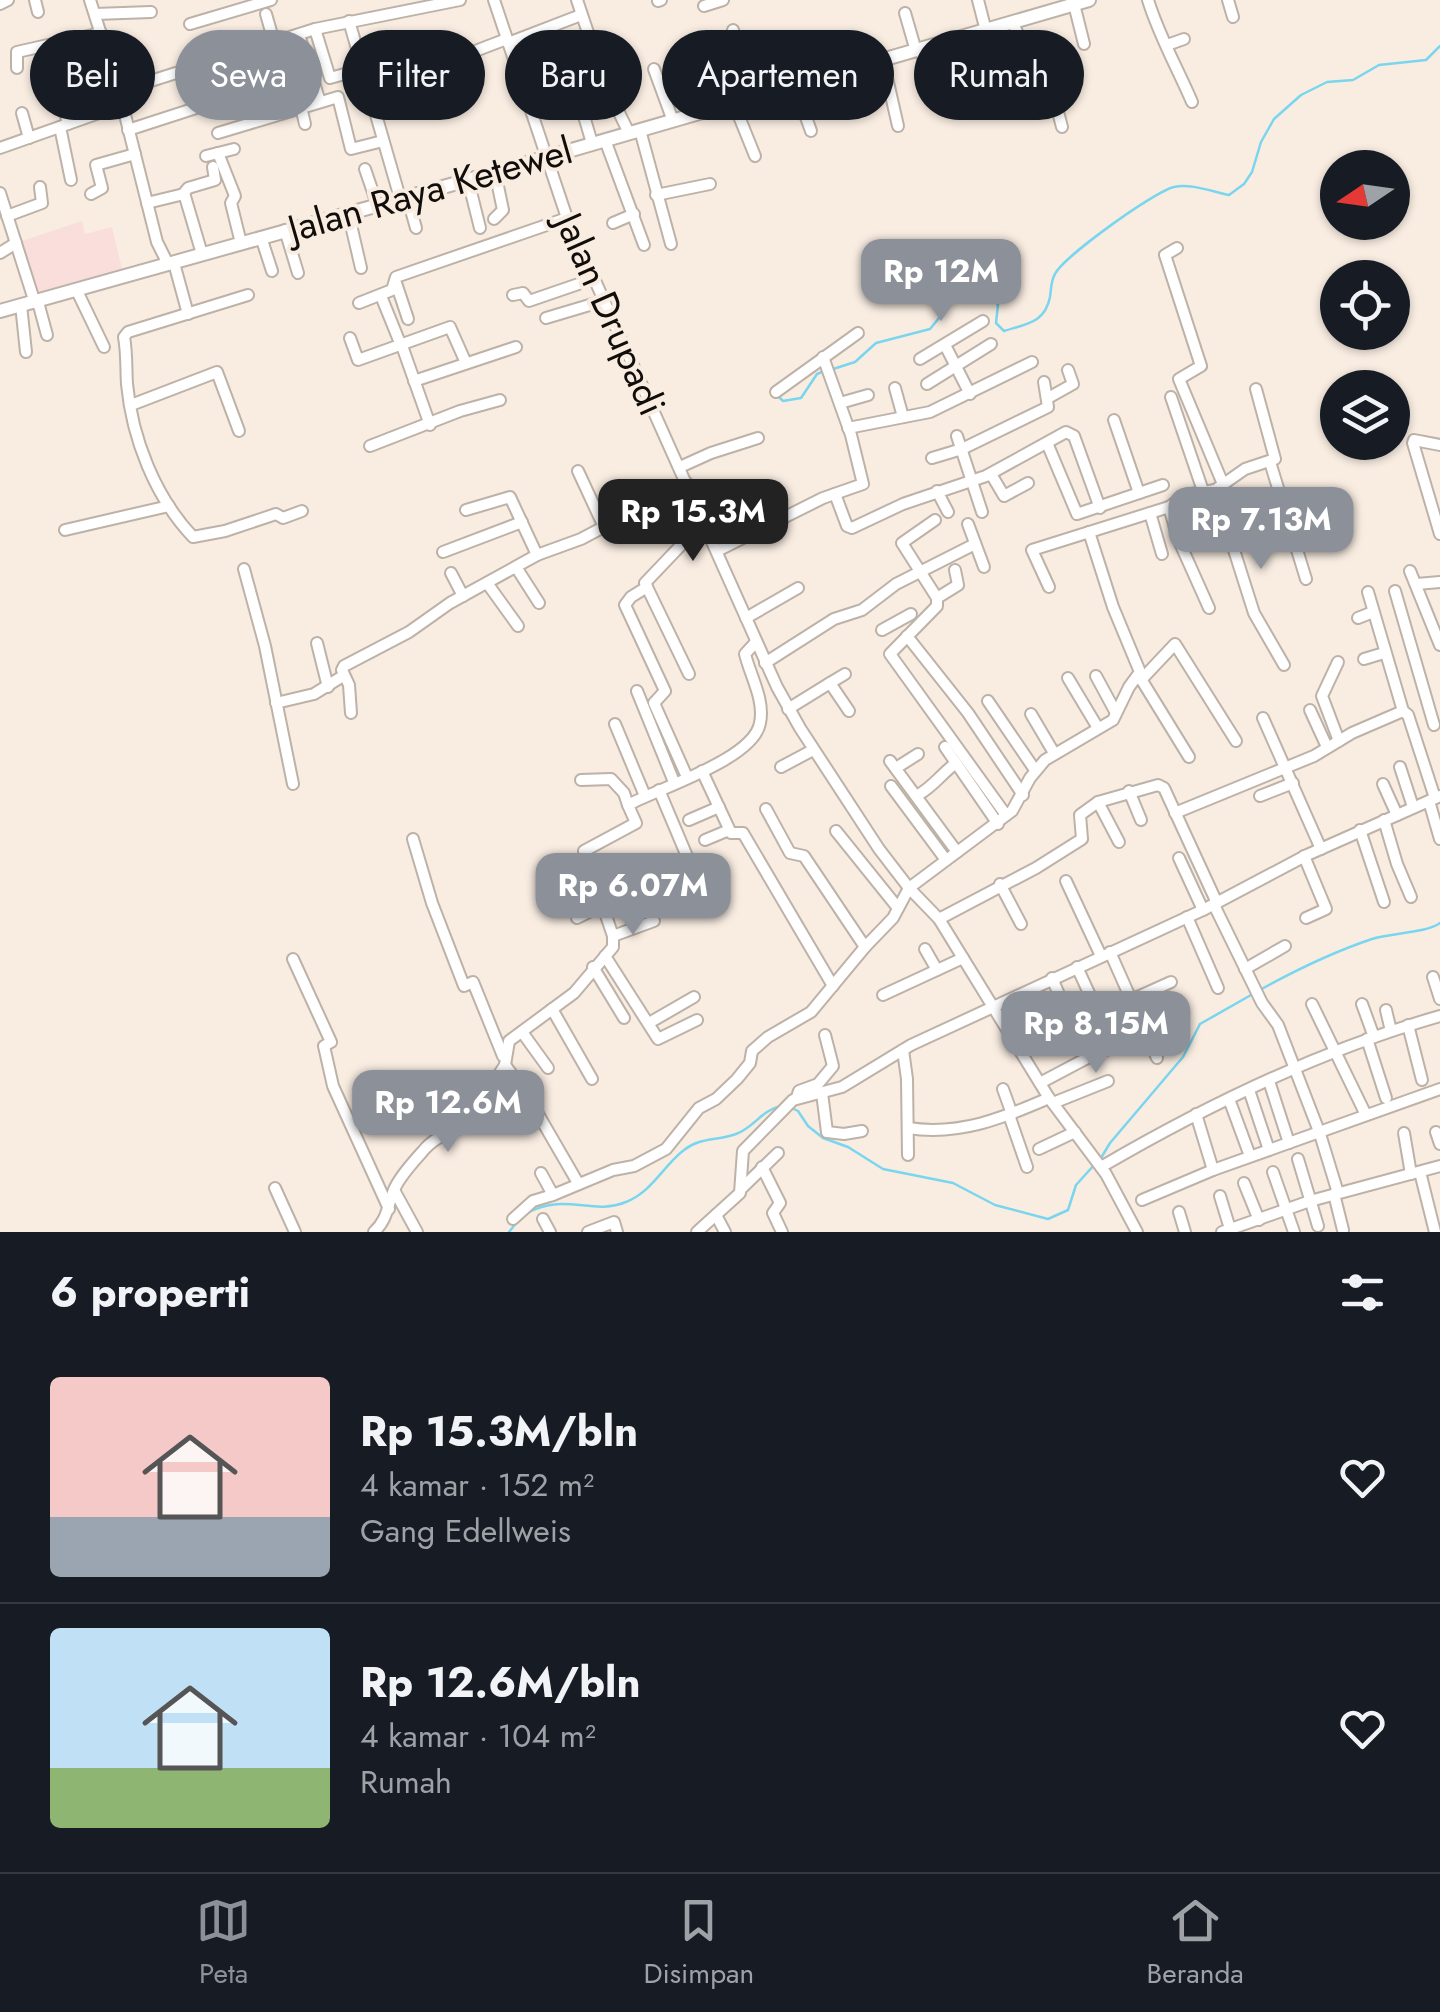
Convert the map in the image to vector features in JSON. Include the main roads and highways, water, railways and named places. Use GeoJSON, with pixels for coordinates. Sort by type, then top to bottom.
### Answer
{"type":"FeatureCollection","features":[{"type":"Feature","properties":{"kind":"main road","name":"Jalan Raya Ketewel"},"geometry":{"type":"LineString","coordinates":[[0,311],[1090,0]]}},
{"type":"Feature","properties":{"kind":"waterway"},"geometry":{"type":"LineString","coordinates":[[830,370],[855,362],[876,343],[930,329],[957,296],[970,294],[994,300],[998,305],[996,323],[1004,331],[1033,321],[1044,312],[1053,279],[1062,266],[1130,212],[1174,187],[1195,187],[1229,195],[1244,184],[1274,119],[1301,95],[1327,82],[1353,80],[1379,65],[1426,60],[1440,46]]}},
{"type":"Feature","properties":{"kind":"waterway"},"geometry":{"type":"LineString","coordinates":[[779,397],[783,401],[801,398],[822,372]]}},
{"type":"Feature","properties":{"kind":"waterway"},"geometry":{"type":"LineString","coordinates":[[1258,991],[1357,944],[1440,923]]}},
{"type":"Feature","properties":{"kind":"waterway"},"geometry":{"type":"LineString","coordinates":[[1101,1158],[1183,1057],[1200,1024],[1251,995]]}},
{"type":"Feature","properties":{"kind":"waterway"},"geometry":{"type":"LineString","coordinates":[[527,1213],[554,1204],[602,1207],[626,1202],[643,1192],[690,1146],[736,1134],[782,1106]]}},
{"type":"Feature","properties":{"kind":"waterway"},"geometry":{"type":"LineString","coordinates":[[790,1107],[823,1138],[848,1147],[883,1169],[953,1183],[995,1205],[1048,1219],[1068,1210],[1076,1185],[1095,1164]]}},
{"type":"Feature","properties":{"kind":"waterway"},"geometry":{"type":"LineString","coordinates":[[509,1232],[517,1222]]}}]}
